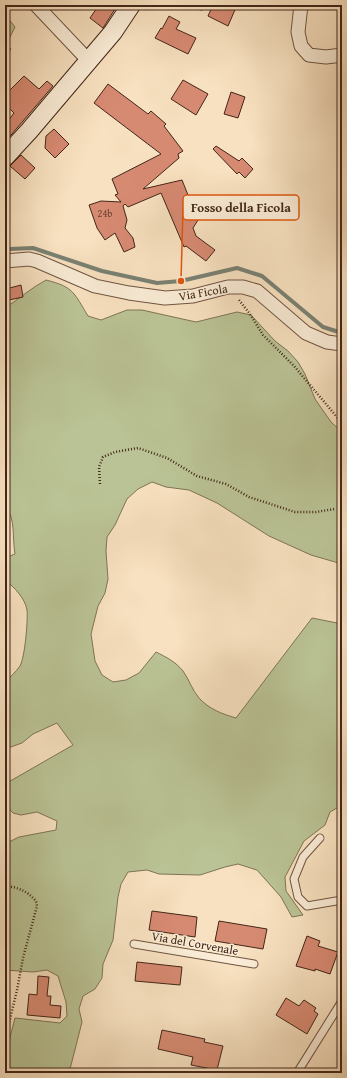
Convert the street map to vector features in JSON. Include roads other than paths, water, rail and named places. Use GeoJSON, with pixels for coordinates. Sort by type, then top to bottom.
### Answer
{"type":"FeatureCollection","features":[{"type":"Feature","properties":{"kind":"main road"},"geometry":{"type":"LineString","coordinates":[[5,157],[29,131],[112,32],[131,5]]}},
{"type":"Feature","properties":{"kind":"street"},"geometry":{"type":"LineString","coordinates":[[36,5],[88,60]]}},
{"type":"Feature","properties":{"kind":"street"},"geometry":{"type":"LineString","coordinates":[[301,5],[298,32],[301,46],[309,56],[326,57],[342,55]]}},
{"type":"Feature","properties":{"kind":"street","name":"Via Ficola"},"geometry":{"type":"LineString","coordinates":[[5,261],[29,259],[95,286],[164,298],[193,296],[228,287],[243,287],[257,291],[306,333],[327,342],[342,344]]}},
{"type":"Feature","properties":{"kind":"lane"},"geometry":{"type":"LineString","coordinates":[[320,838],[303,857],[294,879],[298,897],[306,906],[342,900]]}},
{"type":"Feature","properties":{"kind":"lane","name":"Via del Corvenale"},"geometry":{"type":"LineString","coordinates":[[134,944],[254,964]]}},
{"type":"Feature","properties":{"kind":"lane"},"geometry":{"type":"LineString","coordinates":[[297,1073],[342,1001]]}},
{"type":"Feature","properties":{"kind":"waterway"},"geometry":{"type":"LineString","coordinates":[[10,249],[33,248],[102,271],[157,283],[181,281],[237,268],[262,276],[323,327],[342,333]]}},
{"type":"Feature","properties":{"kind":"place","name":"Fosso della Ficola"},"geometry":{"type":"Point","coordinates":[181,281]}}]}
